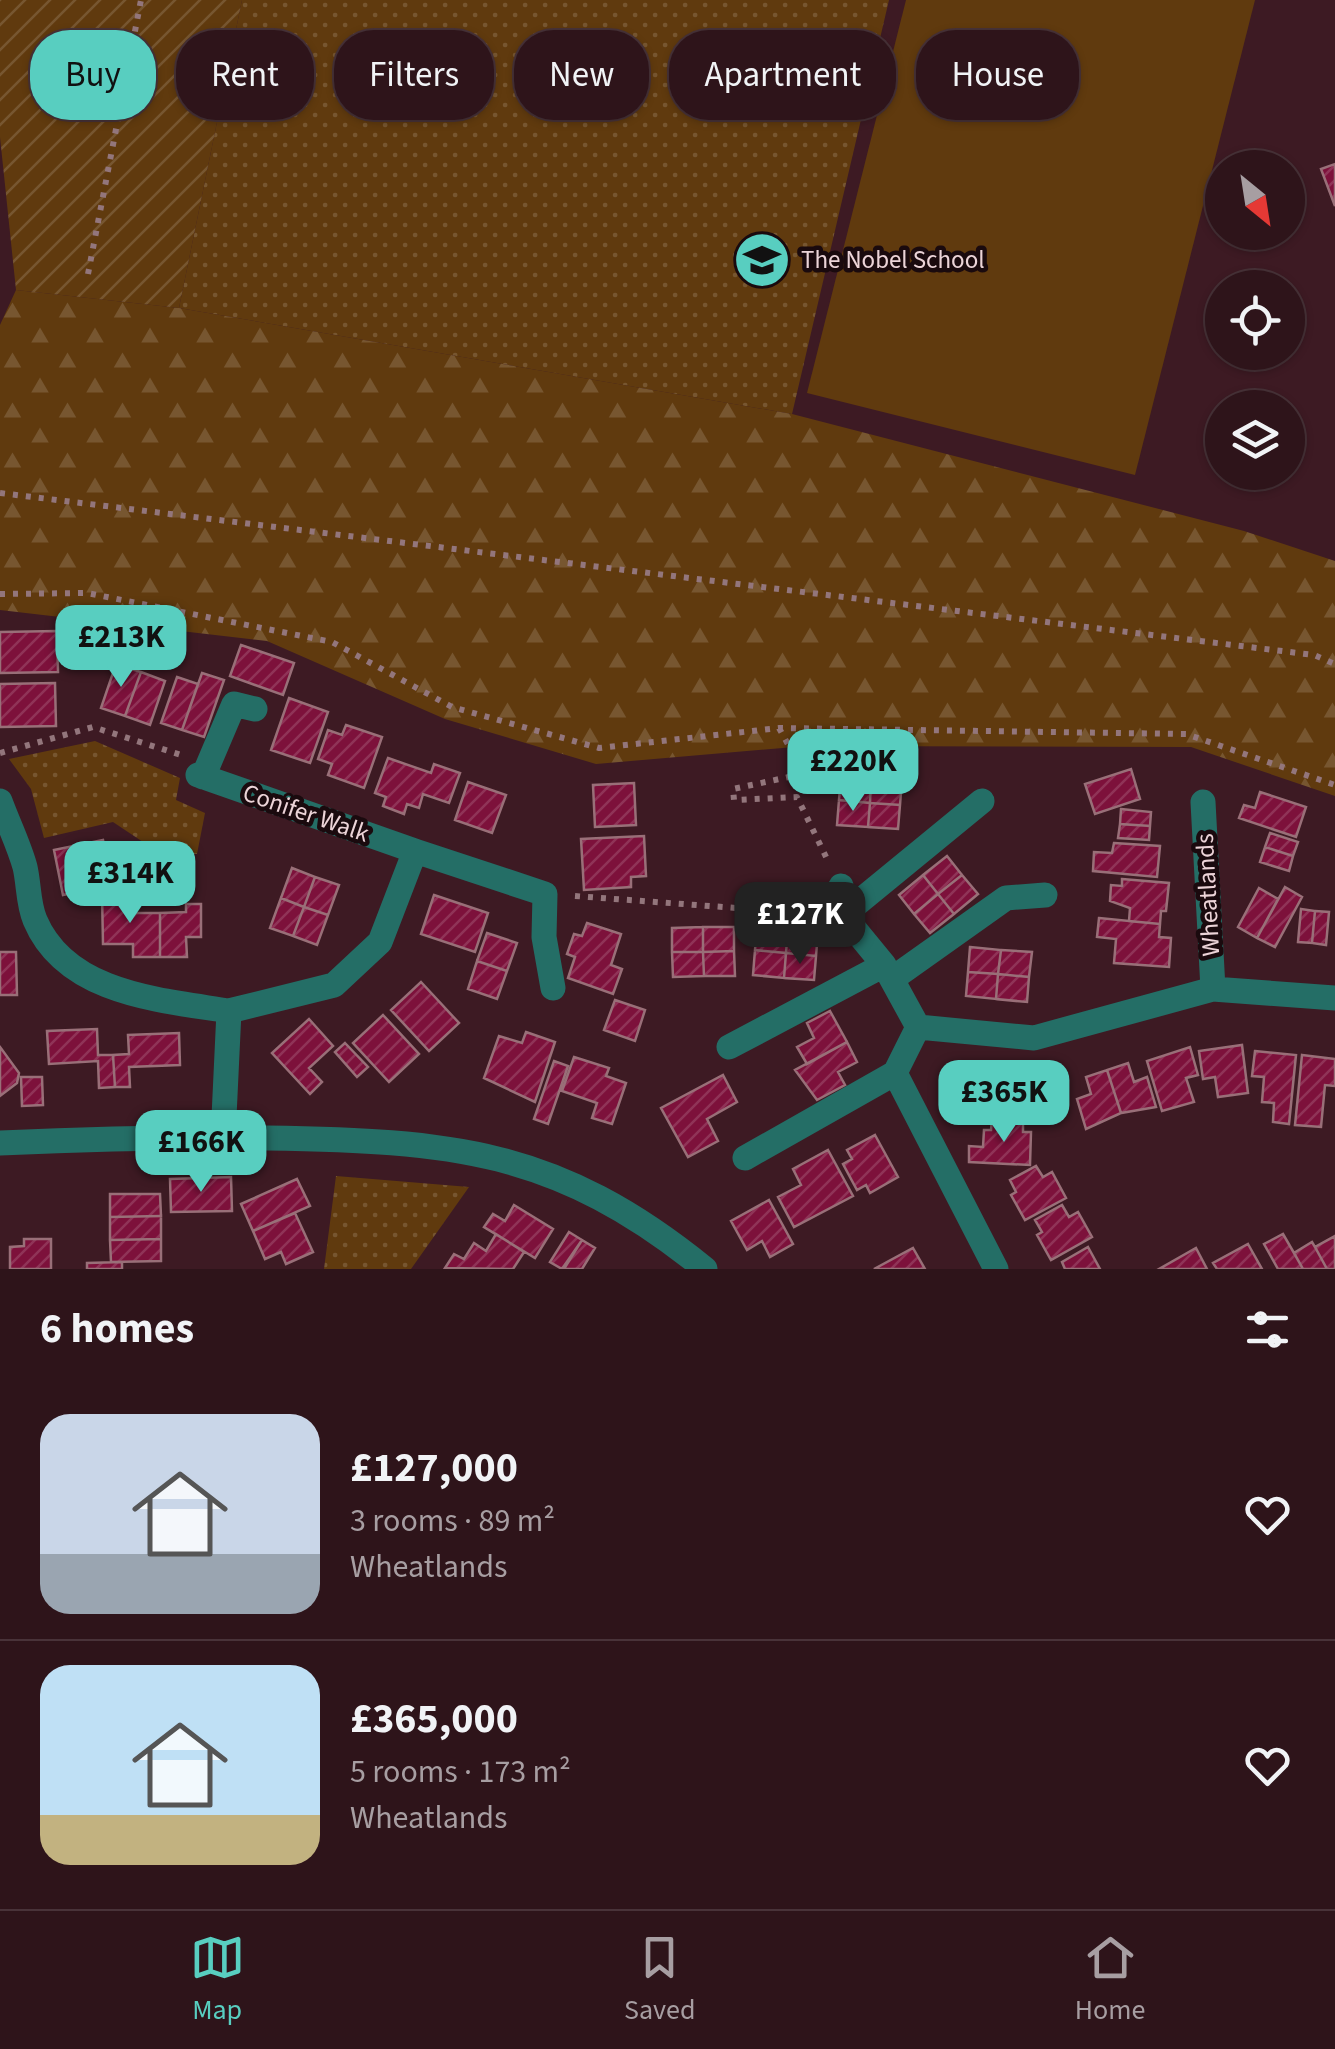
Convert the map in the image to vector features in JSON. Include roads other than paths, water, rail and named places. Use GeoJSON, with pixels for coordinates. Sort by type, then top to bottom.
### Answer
{"type":"FeatureCollection","features":[{"type":"Feature","properties":{"kind":"street","name":"Conifer Walk"},"geometry":{"type":"LineString","coordinates":[[254,710],[234,704],[201,776],[546,894],[544,937],[553,988]]}},
{"type":"Feature","properties":{"kind":"street"},"geometry":{"type":"LineString","coordinates":[[0,801],[25,866],[33,918],[54,954],[85,977],[156,999],[230,1010],[334,985],[380,942],[414,851]]}},
{"type":"Feature","properties":{"kind":"street"},"geometry":{"type":"LineString","coordinates":[[843,916],[982,801]]}},
{"type":"Feature","properties":{"kind":"street","name":"Wheatlands"},"geometry":{"type":"LineString","coordinates":[[1203,802],[1213,989]]}},
{"type":"Feature","properties":{"kind":"street"},"geometry":{"type":"LineString","coordinates":[[744,1158],[896,1073],[918,1027],[888,972],[843,916],[841,886]]}},
{"type":"Feature","properties":{"kind":"street"},"geometry":{"type":"LineString","coordinates":[[730,1046],[888,972],[1006,898],[1045,895]]}},
{"type":"Feature","properties":{"kind":"street","name":"Wheatlands"},"geometry":{"type":"LineString","coordinates":[[918,1027],[1034,1038],[1213,989],[1335,998]]}},
{"type":"Feature","properties":{"kind":"street"},"geometry":{"type":"LineString","coordinates":[[223,1138],[230,1010]]}},
{"type":"Feature","properties":{"kind":"street"},"geometry":{"type":"LineString","coordinates":[[896,1073],[996,1269]]}},
{"type":"Feature","properties":{"kind":"street"},"geometry":{"type":"LineString","coordinates":[[0,1143],[223,1138],[401,1140],[502,1158],[615,1204],[705,1269]]}},
{"type":"Feature","properties":{"kind":"place","name":"The Nobel School"},"geometry":{"type":"Point","coordinates":[762,260]}}]}
